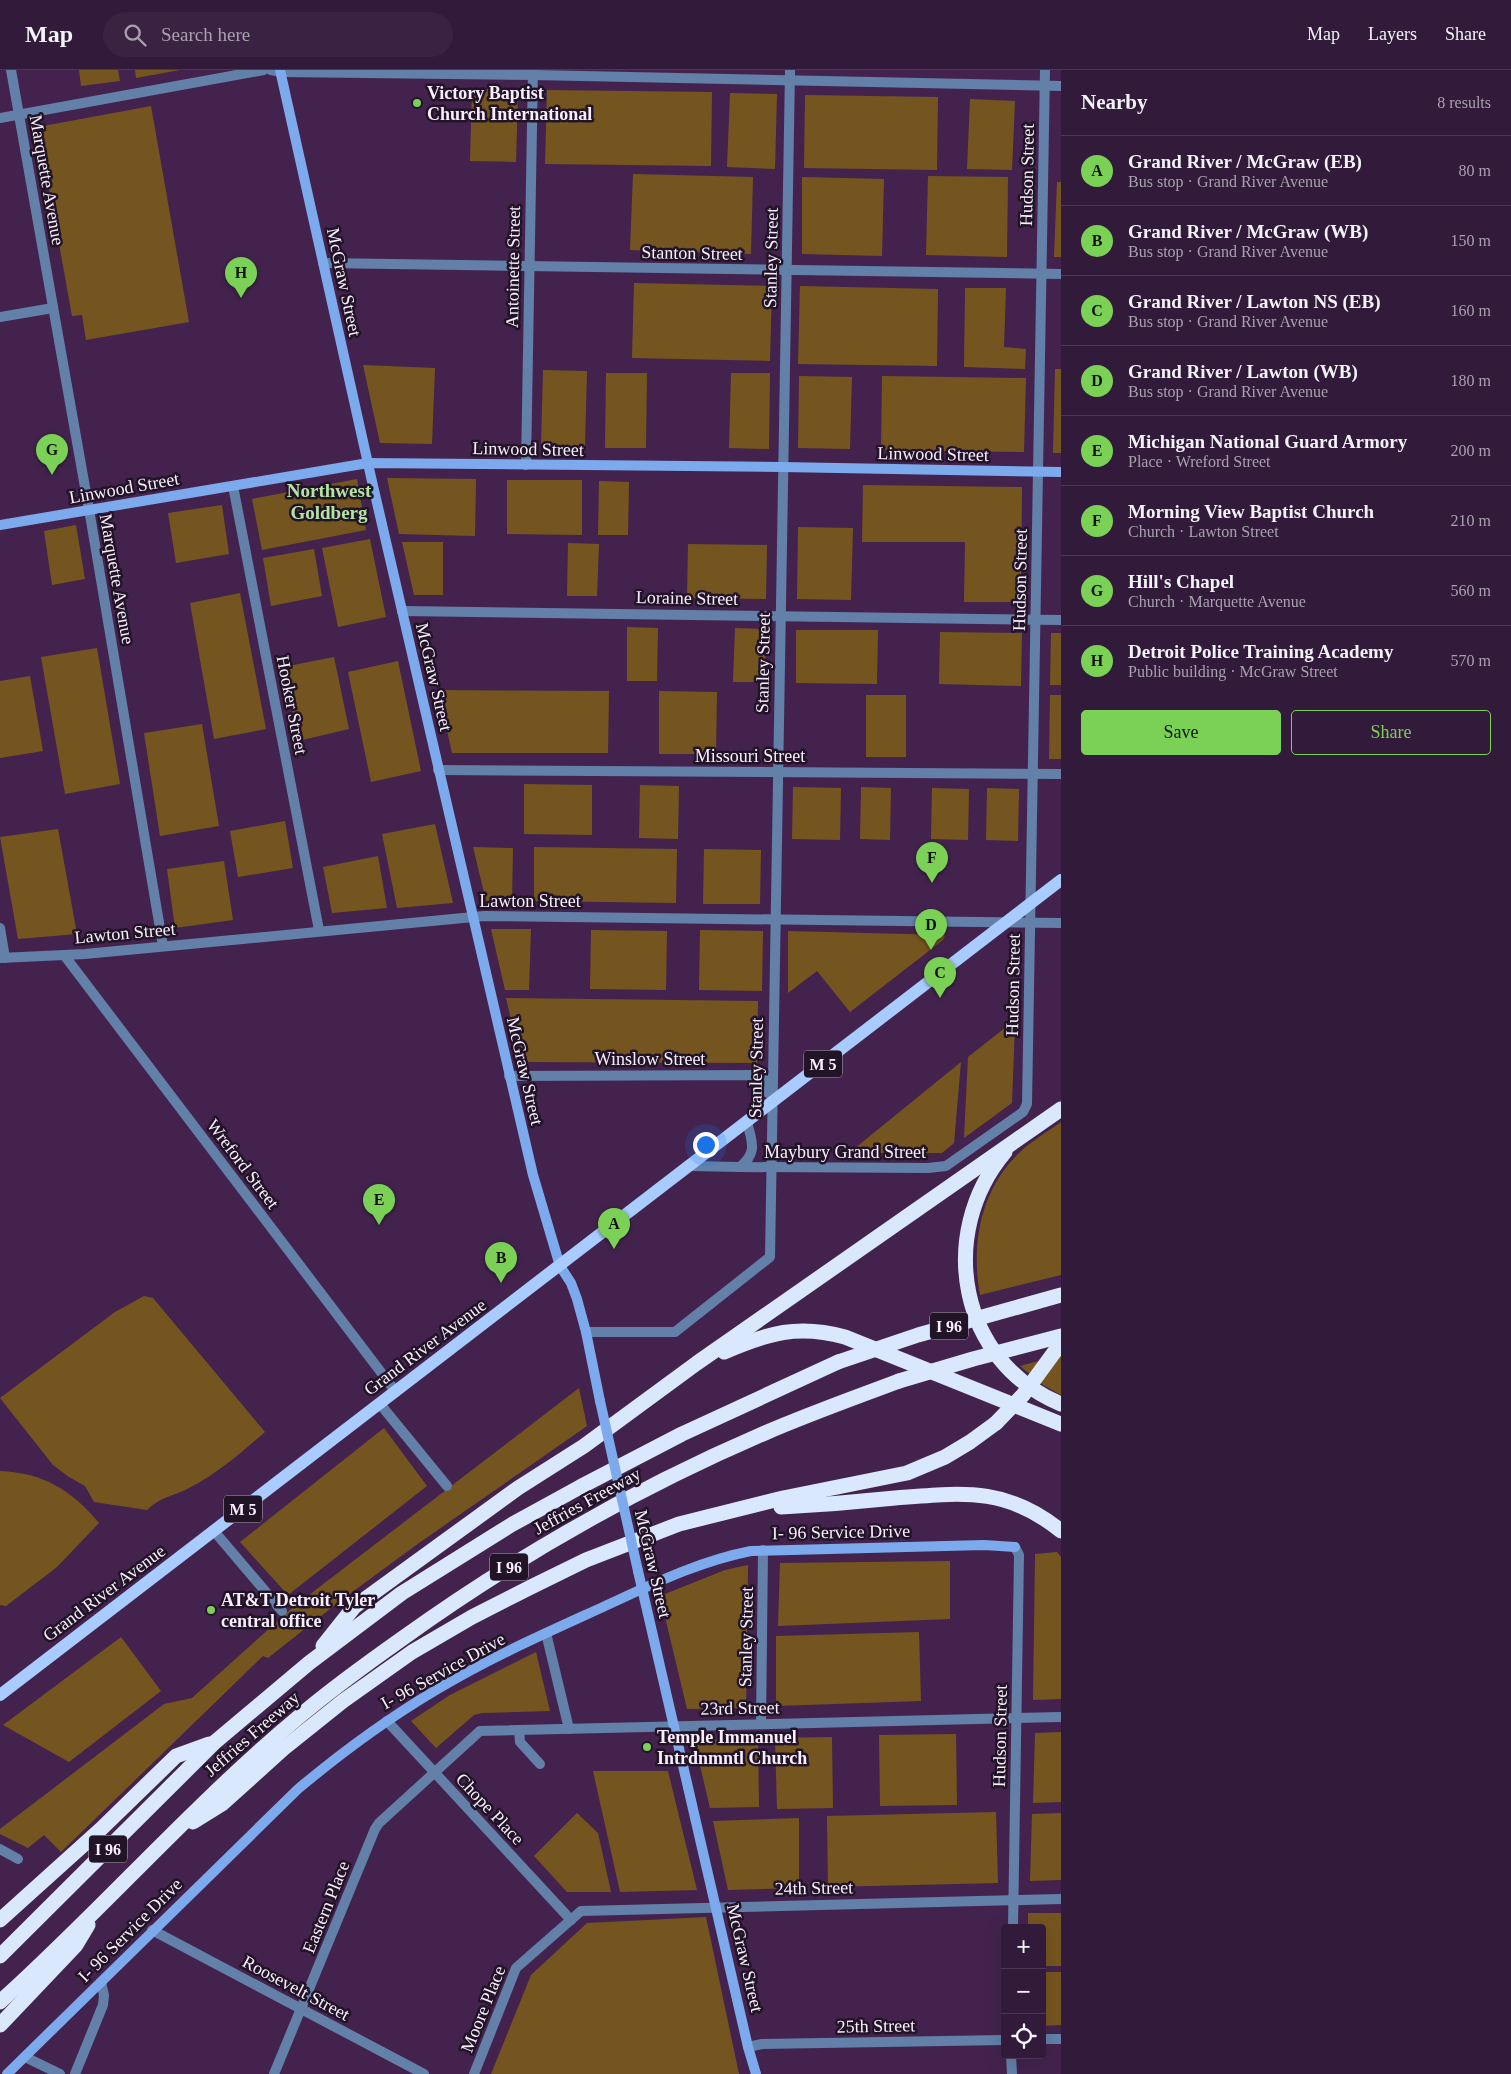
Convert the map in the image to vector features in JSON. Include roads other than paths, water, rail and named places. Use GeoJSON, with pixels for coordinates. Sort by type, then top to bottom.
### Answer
{"type":"FeatureCollection","features":[{"type":"Feature","properties":{"kind":"highway"},"geometry":{"type":"LineString","coordinates":[[309,1663],[354,1607],[518,1488],[584,1446],[698,1363],[1061,1109]]}},
{"type":"Feature","properties":{"kind":"highway"},"geometry":{"type":"LineString","coordinates":[[1025,1133],[998,1161],[979,1193],[967,1233],[965,1270],[972,1307],[985,1337],[1012,1373],[1044,1396],[1061,1404]]}},
{"type":"Feature","properties":{"kind":"highway","name":"Jeffries Freeway"},"geometry":{"type":"LineString","coordinates":[[0,1956],[215,1742],[309,1663],[402,1594],[520,1520],[682,1434],[838,1362],[918,1335],[1061,1295]]}},
{"type":"Feature","properties":{"kind":"highway"},"geometry":{"type":"LineString","coordinates":[[698,1363],[758,1338],[775,1333],[808,1330],[829,1333],[845,1337],[1061,1424]]}},
{"type":"Feature","properties":{"kind":"highway","name":"Jeffries Freeway"},"geometry":{"type":"LineString","coordinates":[[0,2002],[212,1795],[301,1715],[369,1662],[506,1568],[576,1526],[702,1461],[765,1433],[899,1381],[1061,1336]]}},
{"type":"Feature","properties":{"kind":"highway"},"geometry":{"type":"LineString","coordinates":[[170,1836],[222,1804],[283,1749],[358,1690],[412,1652],[472,1617],[586,1560],[640,1538],[703,1517],[752,1507],[783,1498],[907,1473],[945,1457],[996,1423],[1023,1395],[1061,1343]]}},
{"type":"Feature","properties":{"kind":"highway"},"geometry":{"type":"LineString","coordinates":[[752,1507],[784,1507],[967,1494],[985,1495],[1013,1502],[1041,1516],[1061,1531]]}},
{"type":"Feature","properties":{"kind":"highway"},"geometry":{"type":"LineString","coordinates":[[0,1920],[101,1829],[176,1756],[215,1742]]}},
{"type":"Feature","properties":{"kind":"highway"},"geometry":{"type":"LineString","coordinates":[[0,2024],[76,1945],[97,1908]]}},
{"type":"Feature","properties":{"kind":"main road","name":"Grand River Avenue"},"geometry":{"type":"LineString","coordinates":[[0,1695],[1061,880]]}},
{"type":"Feature","properties":{"kind":"street","name":"Marquette Avenue"},"geometry":{"type":"LineString","coordinates":[[11,70],[89,510],[163,946]]}},
{"type":"Feature","properties":{"kind":"street"},"geometry":{"type":"LineString","coordinates":[[0,118],[264,70]]}},
{"type":"Feature","properties":{"kind":"street","name":"Hudson Street"},"geometry":{"type":"LineString","coordinates":[[949,1164],[1023,1112],[1027,1104],[1045,70]]}},
{"type":"Feature","properties":{"kind":"street"},"geometry":{"type":"LineString","coordinates":[[277,71],[790,75],[1061,86]]}},
{"type":"Feature","properties":{"kind":"street","name":"McGraw Street"},"geometry":{"type":"LineString","coordinates":[[277,71],[323,263],[532,1175],[560,1266],[571,1282],[586,1332],[642,1589],[748,2047],[756,2074]]}},
{"type":"Feature","properties":{"kind":"street","name":"Antoinette Street"},"geometry":{"type":"LineString","coordinates":[[526,465],[533,72]]}},
{"type":"Feature","properties":{"kind":"street","name":"Stanley Street"},"geometry":{"type":"LineString","coordinates":[[586,1332],[676,1332],[770,1257],[774,920],[781,615],[782,467],[788,270],[790,75]]}},
{"type":"Feature","properties":{"kind":"street","name":"Stanton Street"},"geometry":{"type":"LineString","coordinates":[[323,263],[1061,274]]}},
{"type":"Feature","properties":{"kind":"street"},"geometry":{"type":"LineString","coordinates":[[0,317],[53,308]]}},
{"type":"Feature","properties":{"kind":"street","name":"Linwood Street"},"geometry":{"type":"LineString","coordinates":[[0,525],[368,463],[1061,472]]}},
{"type":"Feature","properties":{"kind":"street","name":"Hooker Street"},"geometry":{"type":"LineString","coordinates":[[232,486],[319,930]]}},
{"type":"Feature","properties":{"kind":"street","name":"Loraine Street"},"geometry":{"type":"LineString","coordinates":[[402,611],[1061,620]]}},
{"type":"Feature","properties":{"kind":"street","name":"Missouri Street"},"geometry":{"type":"LineString","coordinates":[[438,770],[1061,774]]}},
{"type":"Feature","properties":{"kind":"street","name":"Lawton Street"},"geometry":{"type":"LineString","coordinates":[[3,958],[64,955],[472,917],[1061,923]]}},
{"type":"Feature","properties":{"kind":"street"},"geometry":{"type":"LineString","coordinates":[[0,928],[3,958]]}},
{"type":"Feature","properties":{"kind":"street","name":"Wreford Street"},"geometry":{"type":"LineString","coordinates":[[64,955],[396,1392]]}},
{"type":"Feature","properties":{"kind":"street","name":"Winslow Street"},"geometry":{"type":"LineString","coordinates":[[509,1076],[758,1075],[764,1080],[772,1103]]}},
{"type":"Feature","properties":{"kind":"street","name":"Maybury Grand Street"},"geometry":{"type":"LineString","coordinates":[[740,1168],[749,1159],[753,1151],[747,1122]]}},
{"type":"Feature","properties":{"kind":"street","name":"Maybury Grand Street"},"geometry":{"type":"LineString","coordinates":[[690,1166],[770,1169],[805,1167],[928,1168],[949,1164]]}},
{"type":"Feature","properties":{"kind":"street"},"geometry":{"type":"LineString","coordinates":[[380,1404],[446,1486]]}},
{"type":"Feature","properties":{"kind":"street"},"geometry":{"type":"LineString","coordinates":[[214,1531],[282,1611]]}},
{"type":"Feature","properties":{"kind":"street","name":"I- 96 Service Drive"},"geometry":{"type":"LineString","coordinates":[[7,2074],[298,1789],[350,1747],[438,1688],[546,1633],[642,1589],[723,1556],[763,1550],[984,1545],[1015,1547]]}},
{"type":"Feature","properties":{"kind":"street","name":"Hudson Street"},"geometry":{"type":"LineString","coordinates":[[1013,1924],[1019,1555],[1015,1547]]}},
{"type":"Feature","properties":{"kind":"street","name":"Stanley Street"},"geometry":{"type":"LineString","coordinates":[[760,1724],[763,1550]]}},
{"type":"Feature","properties":{"kind":"street"},"geometry":{"type":"LineString","coordinates":[[546,1633],[569,1729]]}},
{"type":"Feature","properties":{"kind":"street","name":"23rd Street"},"geometry":{"type":"LineString","coordinates":[[435,1772],[480,1731],[1061,1717]]}},
{"type":"Feature","properties":{"kind":"street","name":"Chope Place"},"geometry":{"type":"LineString","coordinates":[[387,1721],[571,1920]]}},
{"type":"Feature","properties":{"kind":"street"},"geometry":{"type":"LineString","coordinates":[[519,1730],[520,1742],[540,1764]]}},
{"type":"Feature","properties":{"kind":"street","name":"Eastern Place"},"geometry":{"type":"LineString","coordinates":[[274,2074],[375,1829],[379,1823],[435,1772]]}},
{"type":"Feature","properties":{"kind":"street"},"geometry":{"type":"LineString","coordinates":[[0,1849],[18,1859]]}},
{"type":"Feature","properties":{"kind":"street","name":"24th Street"},"geometry":{"type":"LineString","coordinates":[[571,1920],[581,1911],[716,1906],[1061,1899]]}},
{"type":"Feature","properties":{"kind":"street","name":"Moore Place"},"geometry":{"type":"LineString","coordinates":[[474,2074],[516,1968],[571,1920]]}},
{"type":"Feature","properties":{"kind":"street","name":"Roosevelt Street"},"geometry":{"type":"LineString","coordinates":[[152,1930],[424,2074]]}},
{"type":"Feature","properties":{"kind":"street"},"geometry":{"type":"LineString","coordinates":[[75,2074],[103,2004],[104,1995],[101,1982]]}},
{"type":"Feature","properties":{"kind":"street"},"geometry":{"type":"LineString","coordinates":[[1046,2039],[1061,2039]]}},
{"type":"Feature","properties":{"kind":"street","name":"25th Street"},"geometry":{"type":"LineString","coordinates":[[748,2047],[762,2044],[1001,2040]]}},
{"type":"Feature","properties":{"kind":"street"},"geometry":{"type":"LineString","coordinates":[[25,2057],[60,2074]]}},
{"type":"Feature","properties":{"kind":"street"},"geometry":{"type":"LineString","coordinates":[[1011,2059],[1012,2074]]}},
{"type":"Feature","properties":{"kind":"place","name":"Victory Baptist Church International"},"geometry":{"type":"Point","coordinates":[417,103]}},
{"type":"Feature","properties":{"kind":"place","name":"Detroit Police Training Academy"},"geometry":{"type":"Point","coordinates":[241,298]}},
{"type":"Feature","properties":{"kind":"place","name":"Hill's Chapel"},"geometry":{"type":"Point","coordinates":[52,475]}},
{"type":"Feature","properties":{"kind":"place","name":"Morning View Baptist Church"},"geometry":{"type":"Point","coordinates":[932,883]}},
{"type":"Feature","properties":{"kind":"place","name":"Grand River / Lawton (WB)"},"geometry":{"type":"Point","coordinates":[931,950]}},
{"type":"Feature","properties":{"kind":"place","name":"Grand River / Lawton NS (EB)"},"geometry":{"type":"Point","coordinates":[940,998]}},
{"type":"Feature","properties":{"kind":"place","name":"Michigan National Guard Armory"},"geometry":{"type":"Point","coordinates":[379,1225]}},
{"type":"Feature","properties":{"kind":"place","name":"Grand River / McGraw (EB)"},"geometry":{"type":"Point","coordinates":[614,1249]}},
{"type":"Feature","properties":{"kind":"place","name":"Grand River / McGraw (WB)"},"geometry":{"type":"Point","coordinates":[501,1283]}},
{"type":"Feature","properties":{"kind":"place","name":"AT&T Detroit Tyler central office"},"geometry":{"type":"Point","coordinates":[211,1610]}},
{"type":"Feature","properties":{"kind":"place","name":"Temple Immanuel Intrdnmntl Church"},"geometry":{"type":"Point","coordinates":[647,1747]}},
{"type":"Feature","properties":{"kind":"district","name":"Northwest Goldberg"},"geometry":{"type":"Point","coordinates":[329,501]}}]}
